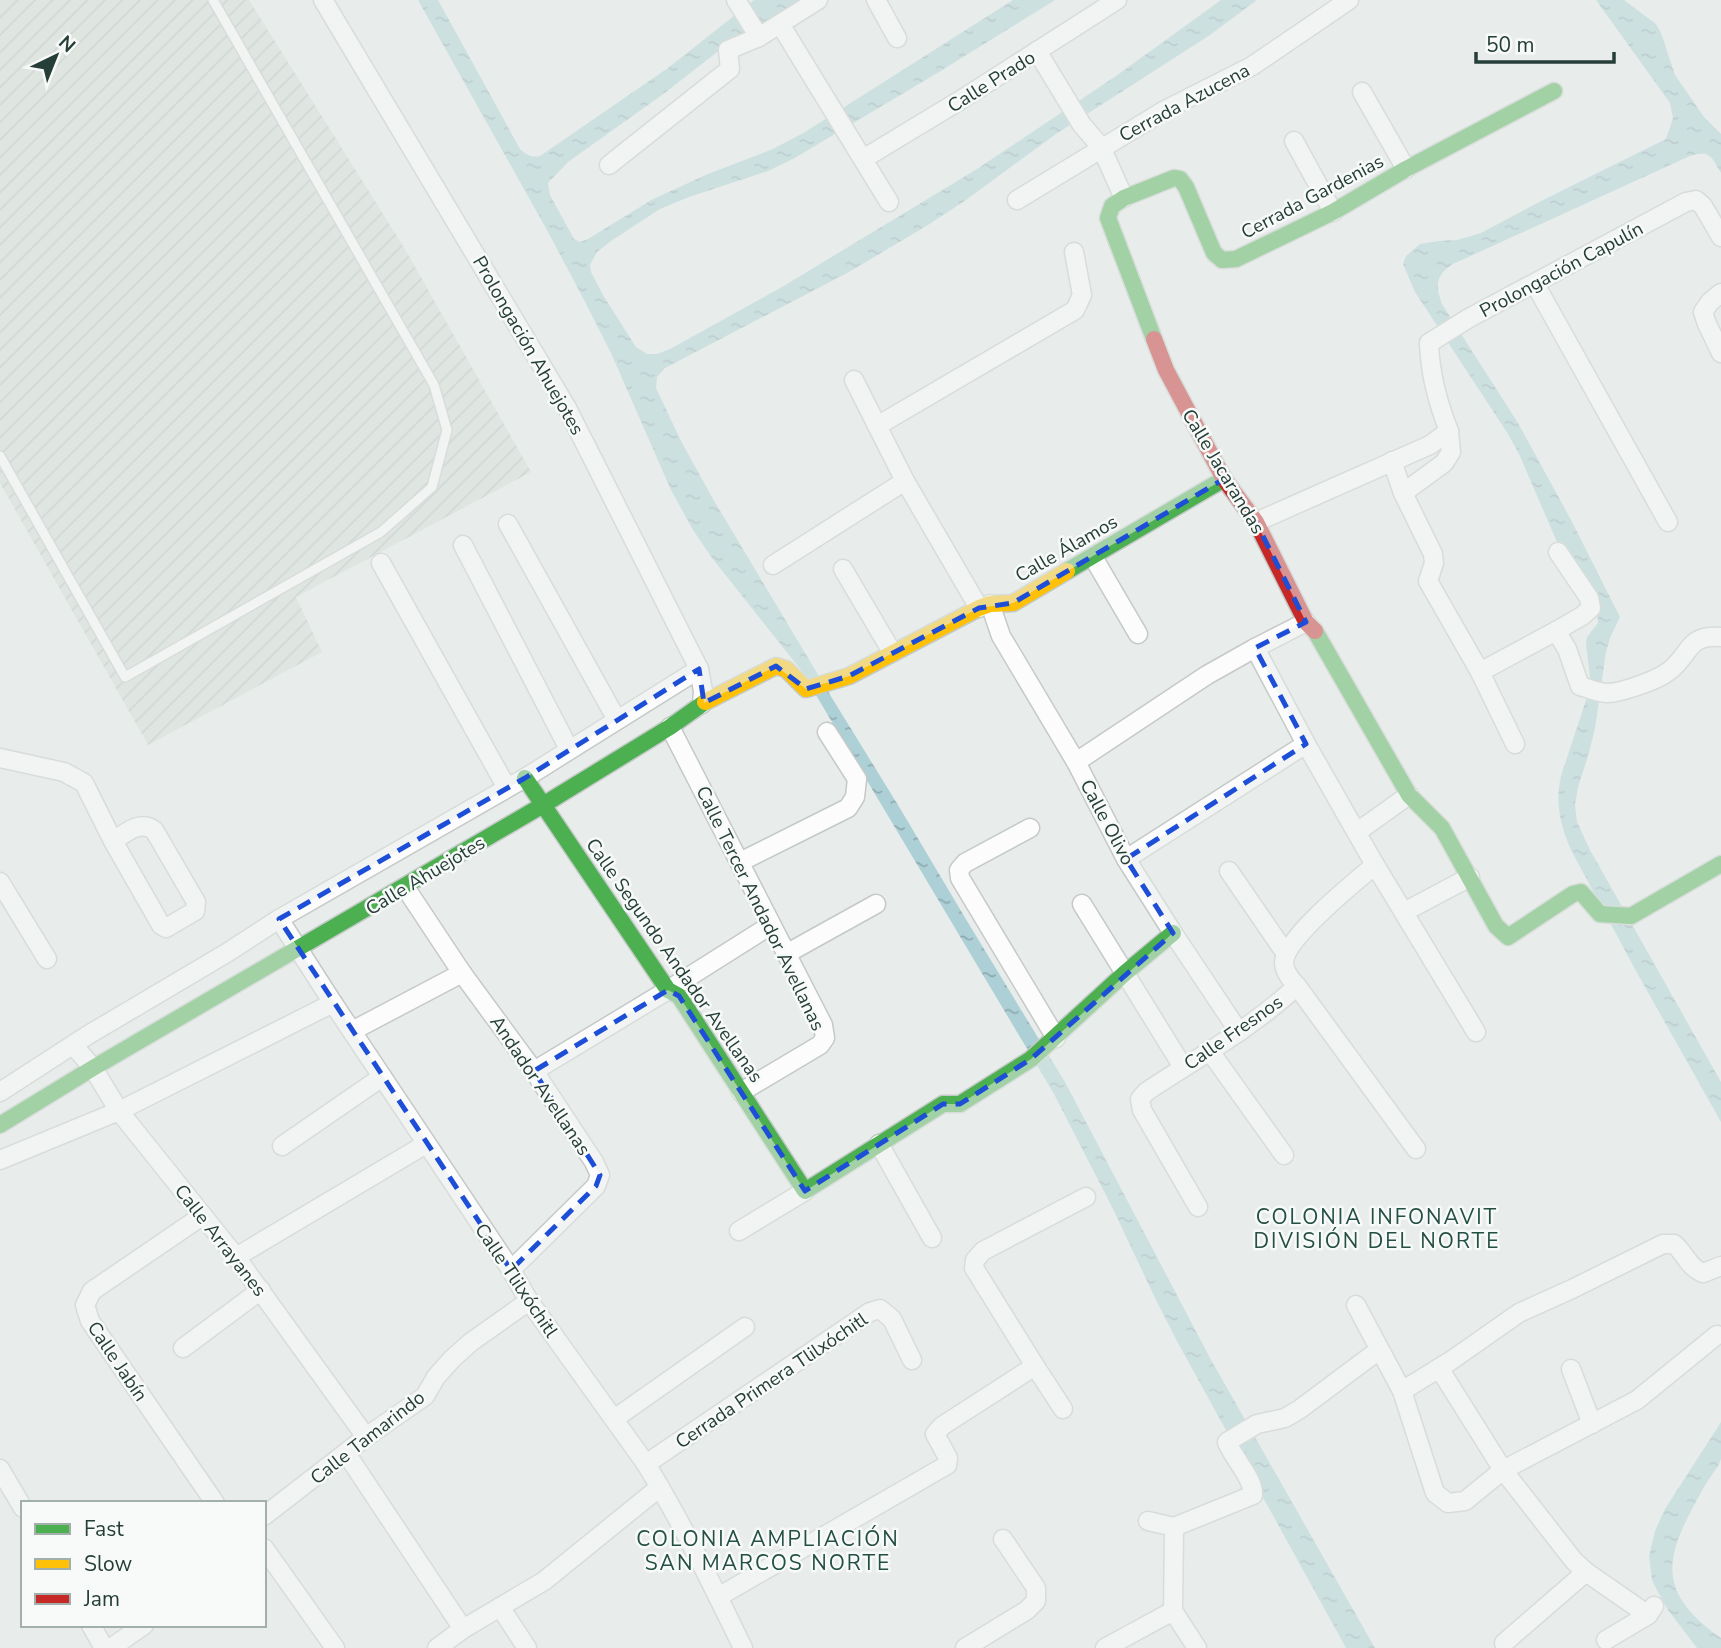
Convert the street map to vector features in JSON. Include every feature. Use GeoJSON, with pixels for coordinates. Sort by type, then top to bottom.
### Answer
{"type":"FeatureCollection","features":[{"type":"Feature","properties":{"kind":"street","name":"Prolongación Ahuejotes"},"geometry":{"type":"LineString","coordinates":[[323,0],[567,408],[699,669],[703,691],[702,704]]}},
{"type":"Feature","properties":{"kind":"street"},"geometry":{"type":"LineString","coordinates":[[609,165],[730,69],[728,50],[780,24],[818,0]]}},
{"type":"Feature","properties":{"kind":"street"},"geometry":{"type":"LineString","coordinates":[[876,0],[897,38]]}},
{"type":"Feature","properties":{"kind":"street","name":"Calle Prado"},"geometry":{"type":"LineString","coordinates":[[863,159],[1117,0]]}},
{"type":"Feature","properties":{"kind":"street","name":"Cerrada Azucena"},"geometry":{"type":"LineString","coordinates":[[1017,200],[1165,110],[1252,66],[1349,0]]}},
{"type":"Feature","properties":{"kind":"street"},"geometry":{"type":"LineString","coordinates":[[737,1],[757,34]]}},
{"type":"Feature","properties":{"kind":"street"},"geometry":{"type":"LineString","coordinates":[[780,24],[889,202]]}},
{"type":"Feature","properties":{"kind":"street"},"geometry":{"type":"LineString","coordinates":[[1037,51],[1082,125],[1101,147],[1124,198]]}},
{"type":"Feature","properties":{"kind":"street","name":"Cerrada Gardenias"},"geometry":{"type":"LineString","coordinates":[[1124,198],[1174,178],[1180,180],[1186,187],[1214,253],[1222,260],[1236,259],[1333,212],[1406,169],[1554,91]]}},
{"type":"Feature","properties":{"kind":"street"},"geometry":{"type":"LineString","coordinates":[[1362,92],[1406,169]]}},
{"type":"Feature","properties":{"kind":"street"},"geometry":{"type":"LineString","coordinates":[[1294,141],[1333,212]]}},
{"type":"Feature","properties":{"kind":"street","name":"Calle Jacarandas"},"geometry":{"type":"LineString","coordinates":[[1124,198],[1112,205],[1108,218],[1166,370],[1224,479],[1256,522],[1306,622],[1318,634],[1409,795],[1443,828],[1496,926],[1503,934],[1508,937],[1573,894],[1581,892],[1600,914],[1631,916],[1721,864]]}},
{"type":"Feature","properties":{"kind":"street","name":"Prolongación Capulín"},"geometry":{"type":"LineString","coordinates":[[1449,430],[1438,402],[1430,367],[1429,343],[1469,318],[1686,202],[1696,200],[1703,206],[1721,237]]}},
{"type":"Feature","properties":{"kind":"street"},"geometry":{"type":"LineString","coordinates":[[877,426],[1075,310],[1082,295],[1074,252]]}},
{"type":"Feature","properties":{"kind":"street"},"geometry":{"type":"LineString","coordinates":[[1535,284],[1668,522]]}},
{"type":"Feature","properties":{"kind":"street"},"geometry":{"type":"LineString","coordinates":[[1721,293],[1710,302],[1703,313],[1721,353]]}},
{"type":"Feature","properties":{"kind":"street","name":"Calle Olivo"},"geometry":{"type":"LineString","coordinates":[[854,380],[905,481],[985,606],[1076,762],[1126,859],[1239,1032]]}},
{"type":"Feature","properties":{"kind":"street"},"geometry":{"type":"LineString","coordinates":[[1256,522],[1430,444],[1449,430]]}},
{"type":"Feature","properties":{"kind":"street"},"geometry":{"type":"LineString","coordinates":[[1403,493],[1444,463],[1451,452],[1449,430]]}},
{"type":"Feature","properties":{"kind":"street"},"geometry":{"type":"LineString","coordinates":[[1392,461],[1403,493],[1433,554],[1434,563],[1429,581],[1480,672],[1515,744]]}},
{"type":"Feature","properties":{"kind":"street","name":"Calle Álamos"},"geometry":{"type":"LineString","coordinates":[[849,676],[985,606],[1013,603],[1224,479]]}},
{"type":"Feature","properties":{"kind":"street"},"geometry":{"type":"LineString","coordinates":[[772,565],[905,481]]}},
{"type":"Feature","properties":{"kind":"street"},"geometry":{"type":"LineString","coordinates":[[508,524],[617,720]]}},
{"type":"Feature","properties":{"kind":"street"},"geometry":{"type":"LineString","coordinates":[[463,544],[569,750]]}},
{"type":"Feature","properties":{"kind":"street"},"geometry":{"type":"LineString","coordinates":[[1480,672],[1556,631],[1591,608],[1589,598],[1558,552]]}},
{"type":"Feature","properties":{"kind":"street"},"geometry":{"type":"LineString","coordinates":[[1093,556],[1138,634]]}},
{"type":"Feature","properties":{"kind":"street"},"geometry":{"type":"LineString","coordinates":[[381,563],[507,788]]}},
{"type":"Feature","properties":{"kind":"street"},"geometry":{"type":"LineString","coordinates":[[843,569],[892,652]]}},
{"type":"Feature","properties":{"kind":"street"},"geometry":{"type":"LineString","coordinates":[[1076,762],[1207,675],[1306,622]]}},
{"type":"Feature","properties":{"kind":"street"},"geometry":{"type":"LineString","coordinates":[[1556,631],[1567,649],[1580,686],[1606,693],[1638,686],[1669,672],[1699,639],[1721,637]]}},
{"type":"Feature","properties":{"kind":"street"},"geometry":{"type":"LineString","coordinates":[[1255,648],[1375,865],[1476,1032]]}},
{"type":"Feature","properties":{"kind":"street","name":"Calle Ahuejotes"},"geometry":{"type":"LineString","coordinates":[[0,1125],[543,805],[670,727],[702,704],[776,666],[786,669],[806,689],[849,676]]}},
{"type":"Feature","properties":{"kind":"street","name":"Calle Ahuejotes"},"geometry":{"type":"LineString","coordinates":[[0,1092],[279,919],[524,779],[699,669]]}},
{"type":"Feature","properties":{"kind":"street","name":"Calle Tercer Andador Avellanas"},"geometry":{"type":"LineString","coordinates":[[670,727],[822,1025],[825,1038],[820,1045],[741,1092]]}},
{"type":"Feature","properties":{"kind":"street"},"geometry":{"type":"LineString","coordinates":[[740,862],[848,808],[855,797],[857,779],[827,732]]}},
{"type":"Feature","properties":{"kind":"street"},"geometry":{"type":"LineString","coordinates":[[1126,859],[1306,744]]}},
{"type":"Feature","properties":{"kind":"street"},"geometry":{"type":"LineString","coordinates":[[0,758],[64,772],[84,783],[113,841],[163,927],[166,928],[195,911],[196,902],[154,830],[139,825],[113,841]]}},
{"type":"Feature","properties":{"kind":"street","name":"Calle Segundo Andador Avellanas"},"geometry":{"type":"LineString","coordinates":[[524,779],[668,990],[680,996],[805,1191]]}},
{"type":"Feature","properties":{"kind":"street"},"geometry":{"type":"LineString","coordinates":[[1357,832],[1409,795]]}},
{"type":"Feature","properties":{"kind":"street"},"geometry":{"type":"LineString","coordinates":[[1030,828],[965,863],[959,870],[960,878],[1053,1040]]}},
{"type":"Feature","properties":{"kind":"street"},"geometry":{"type":"LineString","coordinates":[[1286,954],[1315,918],[1375,865]]}},
{"type":"Feature","properties":{"kind":"street","name":"Calle Fresnos"},"geometry":{"type":"LineString","coordinates":[[1198,1206],[1142,1110],[1140,1099],[1146,1092],[1239,1032],[1297,986],[1284,964],[1286,954],[1229,871]]}},
{"type":"Feature","properties":{"kind":"street"},"geometry":{"type":"LineString","coordinates":[[1404,912],[1470,877]]}},
{"type":"Feature","properties":{"kind":"street"},"geometry":{"type":"LineString","coordinates":[[0,883],[47,959]]}},
{"type":"Feature","properties":{"kind":"street","name":"Andador Avellanas"},"geometry":{"type":"LineString","coordinates":[[405,887],[462,973],[534,1071],[600,1175],[596,1186],[511,1270]]}},
{"type":"Feature","properties":{"kind":"street"},"geometry":{"type":"LineString","coordinates":[[786,954],[876,904]]}},
{"type":"Feature","properties":{"kind":"street"},"geometry":{"type":"LineString","coordinates":[[1082,904],[1183,1067]]}},
{"type":"Feature","properties":{"kind":"street","name":"Calle Tlilxóchitl"},"geometry":{"type":"LineString","coordinates":[[279,919],[529,1301],[646,1464],[743,1648]]}},
{"type":"Feature","properties":{"kind":"street"},"geometry":{"type":"LineString","coordinates":[[534,1071],[771,925]]}},
{"type":"Feature","properties":{"kind":"street"},"geometry":{"type":"LineString","coordinates":[[739,1231],[943,1104],[960,1104],[1031,1059],[1125,972],[1173,933]]}},
{"type":"Feature","properties":{"kind":"street"},"geometry":{"type":"LineString","coordinates":[[352,1031],[462,973]]}},
{"type":"Feature","properties":{"kind":"street"},"geometry":{"type":"LineString","coordinates":[[1297,986],[1416,1149]]}},
{"type":"Feature","properties":{"kind":"street"},"geometry":{"type":"LineString","coordinates":[[0,1160],[119,1111],[332,1003]]}},
{"type":"Feature","properties":{"kind":"street","name":"Calle Arrayanes"},"geometry":{"type":"LineString","coordinates":[[73,1045],[93,1068],[119,1111],[261,1290],[366,1437]]}},
{"type":"Feature","properties":{"kind":"street"},"geometry":{"type":"LineString","coordinates":[[1209,1051],[1284,1155]]}},
{"type":"Feature","properties":{"kind":"street"},"geometry":{"type":"LineString","coordinates":[[282,1146],[382,1077]]}},
{"type":"Feature","properties":{"kind":"street"},"geometry":{"type":"LineString","coordinates":[[236,1257],[426,1144]]}},
{"type":"Feature","properties":{"kind":"street"},"geometry":{"type":"LineString","coordinates":[[879,1144],[932,1238]]}},
{"type":"Feature","properties":{"kind":"street"},"geometry":{"type":"LineString","coordinates":[[1063,1409],[974,1268],[975,1260],[983,1251],[1086,1197]]}},
{"type":"Feature","properties":{"kind":"street","name":"Calle Jabín"},"geometry":{"type":"LineString","coordinates":[[202,1216],[92,1292],[85,1305],[90,1321],[214,1501]]}},
{"type":"Feature","properties":{"kind":"street"},"geometry":{"type":"LineString","coordinates":[[1402,1391],[1520,1313],[1663,1244],[1674,1244],[1694,1269],[1703,1273],[1721,1266]]}},
{"type":"Feature","properties":{"kind":"street"},"geometry":{"type":"LineString","coordinates":[[183,1348],[261,1290]]}},
{"type":"Feature","properties":{"kind":"street","name":"Calle Tamarindo"},"geometry":{"type":"LineString","coordinates":[[266,1514],[366,1437],[425,1396],[436,1377],[452,1359],[471,1342],[529,1301]]}},
{"type":"Feature","properties":{"kind":"street"},"geometry":{"type":"LineString","coordinates":[[1356,1306],[1402,1391],[1435,1493],[1448,1503],[1465,1500],[1503,1470],[1637,1400],[1717,1335]]}},
{"type":"Feature","properties":{"kind":"street","name":"Cerrada Primera Tlilxóchitl"},"geometry":{"type":"LineString","coordinates":[[646,1464],[870,1312],[880,1310],[892,1319],[912,1360]]}},
{"type":"Feature","properties":{"kind":"street"},"geometry":{"type":"LineString","coordinates":[[614,1419],[745,1326]]}},
{"type":"Feature","properties":{"kind":"street"},"geometry":{"type":"LineString","coordinates":[[1148,1521],[1174,1527],[1253,1495],[1253,1487],[1227,1442],[1257,1424],[1285,1418],[1300,1409],[1379,1350]]}},
{"type":"Feature","properties":{"kind":"street"},"geometry":{"type":"LineString","coordinates":[[718,1597],[947,1465],[948,1458],[935,1434],[942,1426],[1035,1366]]}},
{"type":"Feature","properties":{"kind":"street"},"geometry":{"type":"LineString","coordinates":[[1439,1368],[1503,1470],[1574,1561],[1586,1572],[1651,1610],[1606,1640]]}},
{"type":"Feature","properties":{"kind":"street"},"geometry":{"type":"LineString","coordinates":[[1571,1369],[1592,1424]]}},
{"type":"Feature","properties":{"kind":"street"},"geometry":{"type":"LineString","coordinates":[[346,1453],[463,1629]]}},
{"type":"Feature","properties":{"kind":"street"},"geometry":{"type":"LineString","coordinates":[[0,1469],[21,1505]]}},
{"type":"Feature","properties":{"kind":"street"},"geometry":{"type":"LineString","coordinates":[[437,1648],[463,1629],[544,1581],[660,1487]]}},
{"type":"Feature","properties":{"kind":"street"},"geometry":{"type":"LineString","coordinates":[[1174,1527],[1173,1611],[1197,1648]]}},
{"type":"Feature","properties":{"kind":"street"},"geometry":{"type":"LineString","coordinates":[[965,1648],[1036,1601],[1036,1588],[1003,1539]]}},
{"type":"Feature","properties":{"kind":"street"},"geometry":{"type":"LineString","coordinates":[[266,1551],[335,1648]]}},
{"type":"Feature","properties":{"kind":"street"},"geometry":{"type":"LineString","coordinates":[[1504,1643],[1586,1572]]}},
{"type":"Feature","properties":{"kind":"street"},"geometry":{"type":"LineString","coordinates":[[500,1607],[527,1648]]}},
{"type":"Feature","properties":{"kind":"street"},"geometry":{"type":"LineString","coordinates":[[1105,1648],[1173,1611]]}},
{"type":"Feature","properties":{"kind":"street"},"geometry":{"type":"LineString","coordinates":[[92,1627],[104,1648]]}},
{"type":"Feature","properties":{"kind":"street"},"geometry":{"type":"LineString","coordinates":[[111,1648],[141,1627]]}},
{"type":"Feature","properties":{"kind":"lane"},"geometry":{"type":"LineString","coordinates":[[0,456],[125,677],[381,532],[432,487],[447,430],[434,385],[213,0]]}},
{"type":"Feature","properties":{"kind":"highlighted area"},"geometry":{"type":"Polygon","coordinates":[[[1224,479],[1256,522],[1306,622],[1255,648],[1306,744],[1126,859],[1173,933],[1031,1059],[960,1104],[943,1104],[805,1191],[679,996],[668,990],[534,1071],[600,1175],[596,1186],[511,1270],[279,919],[525,778],[699,669],[704,703],[776,666],[806,689],[849,676],[979,608],[1013,603],[1224,479]]]}},
{"type":"Feature","properties":{"kind":"shaded area"},"geometry":{"type":"Polygon","coordinates":[[[0,0],[249,0],[405,249],[531,472],[296,597],[322,652],[148,745],[0,483],[0,0]]]}},
{"type":"Feature","properties":{"kind":"water"},"geometry":{"type":"Polygon","coordinates":[[[418,0],[438,0],[520,149],[534,157],[540,156],[668,68],[754,0],[804,0],[748,31],[716,53],[568,162],[548,183],[550,195],[574,239],[580,242],[653,199],[773,149],[805,132],[1013,0],[1055,0],[793,159],[768,171],[660,209],[597,252],[590,265],[603,295],[636,347],[647,354],[657,354],[782,287],[977,169],[1116,76],[1221,0],[1257,0],[1210,35],[1056,134],[928,225],[849,272],[665,368],[657,377],[656,388],[713,499],[1065,1082],[1210,1358],[1375,1648],[1346,1648],[1178,1343],[1054,1094],[801,670],[693,530],[671,490],[611,353],[582,296],[418,0]]]}},
{"type":"Feature","properties":{"kind":"water"},"geometry":{"type":"Polygon","coordinates":[[[1596,0],[1624,0],[1656,24],[1675,75],[1704,117],[1721,134],[1721,173],[1706,154],[1690,156],[1453,264],[1440,276],[1438,292],[1442,304],[1518,423],[1620,617],[1606,652],[1595,728],[1578,787],[1575,805],[1577,822],[1590,850],[1721,1082],[1721,1122],[1571,850],[1561,823],[1559,786],[1589,691],[1586,644],[1587,637],[1598,623],[1597,610],[1563,556],[1508,434],[1415,292],[1403,264],[1406,256],[1420,244],[1457,240],[1481,233],[1666,139],[1673,118],[1670,103],[1596,0]]]}},
{"type":"Feature","properties":{"kind":"water"},"geometry":{"type":"Polygon","coordinates":[[[1721,1422],[1721,1459],[1681,1531],[1672,1568],[1675,1585],[1683,1602],[1698,1620],[1721,1638],[1721,1648],[1697,1648],[1659,1594],[1652,1580],[1649,1556],[1655,1531],[1665,1509],[1721,1422]]]}},
{"type":"Feature","properties":{"kind":"traffic: fast"},"geometry":{"type":"LineString","coordinates":[[1154,339],[1108,218],[1112,206],[1124,198],[1174,178],[1180,179],[1186,187],[1214,253],[1222,260],[1236,259],[1333,212],[1406,169],[1554,91]]}},
{"type":"Feature","properties":{"kind":"traffic: fast"},"geometry":{"type":"LineString","coordinates":[[1067,571],[1224,479]]}},
{"type":"Feature","properties":{"kind":"traffic: fast"},"geometry":{"type":"LineString","coordinates":[[1315,631],[1409,795],[1442,828],[1496,926],[1508,937],[1573,894],[1581,892],[1600,914],[1631,916],[1721,864]]}},
{"type":"Feature","properties":{"kind":"traffic: fast"},"geometry":{"type":"LineString","coordinates":[[0,1125],[543,805],[670,727],[705,702]]}},
{"type":"Feature","properties":{"kind":"traffic: fast"},"geometry":{"type":"LineString","coordinates":[[525,778],[668,990],[679,996],[805,1191],[943,1104],[960,1104],[1031,1059],[1173,933]]}},
{"type":"Feature","properties":{"kind":"traffic: slow"},"geometry":{"type":"LineString","coordinates":[[705,702],[776,666],[786,669],[806,689],[849,676],[979,608],[990,604],[1013,603],[1067,571]]}},
{"type":"Feature","properties":{"kind":"traffic: jam"},"geometry":{"type":"LineString","coordinates":[[1154,339],[1166,370],[1224,479],[1256,522],[1306,622],[1315,631]]}},
{"type":"Feature","properties":{"kind":"district","name":"COLONIA INFONAVIT DIVISIÓN DEL NORTE"},"geometry":{"type":"Point","coordinates":[1377,1229]}},
{"type":"Feature","properties":{"kind":"district","name":"COLONIA AMPLIACIÓN SAN MARCOS NORTE"},"geometry":{"type":"Point","coordinates":[768,1551]}}]}
